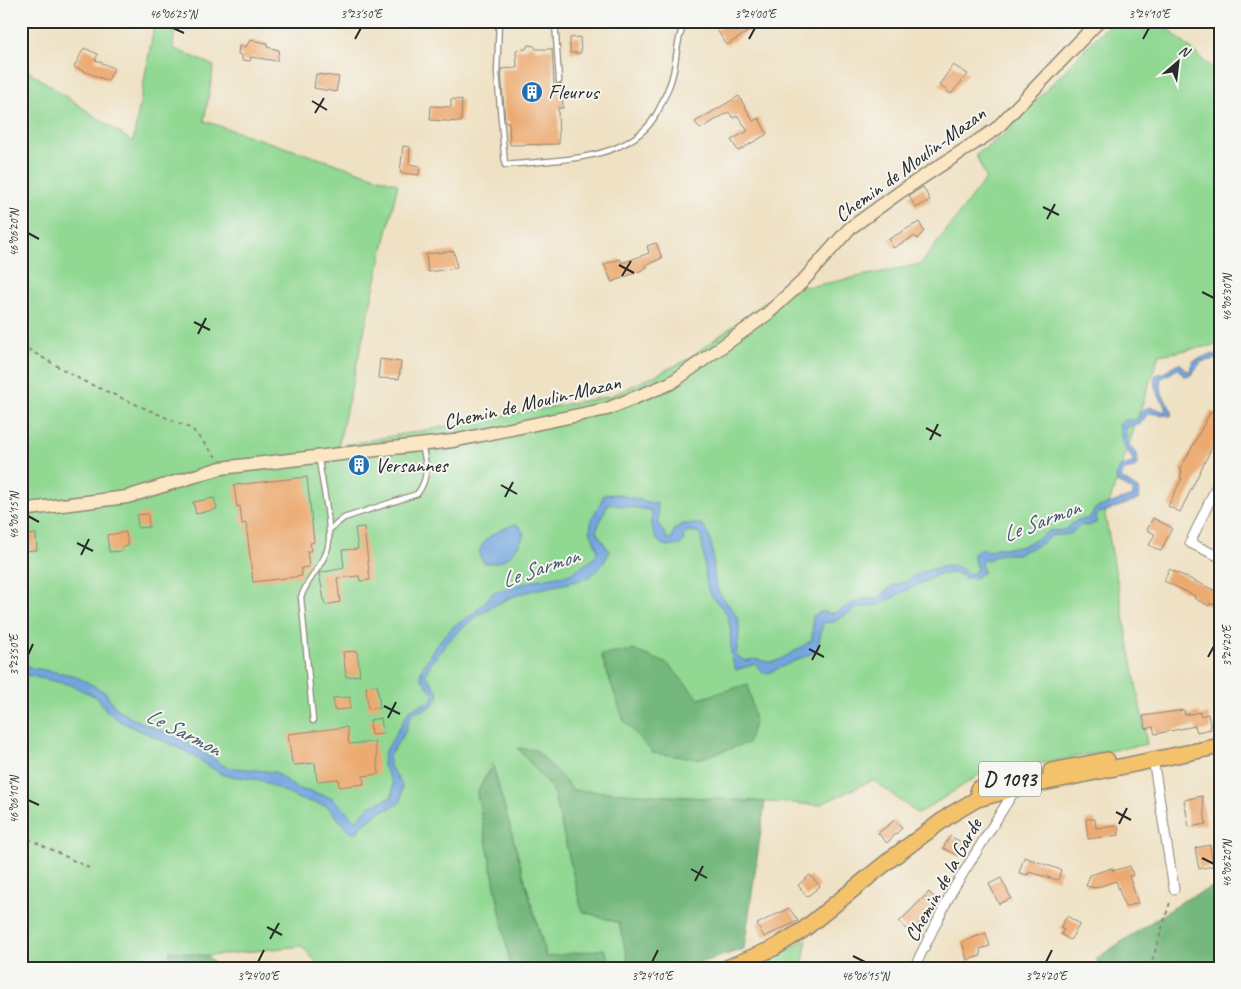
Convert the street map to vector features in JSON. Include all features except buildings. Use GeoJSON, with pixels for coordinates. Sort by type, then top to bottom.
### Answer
{"type":"FeatureCollection","features":[{"type":"Feature","properties":{"kind":"main road","name":"D 1093"},"geometry":{"type":"LineString","coordinates":[[727,968],[774,948],[803,930],[892,858],[950,815],[977,799],[1014,789],[1220,746]]}},
{"type":"Feature","properties":{"kind":"main road","name":"D 1093"},"geometry":{"type":"LineString","coordinates":[[892,858],[955,800],[1002,781],[1115,758],[1153,759]]}},
{"type":"Feature","properties":{"kind":"street","name":"Chemin de Moulin-Mazan"},"geometry":{"type":"LineString","coordinates":[[21,510],[127,497],[221,468],[422,446],[607,408],[671,383],[766,315],[802,282],[849,230],[900,192],[996,129],[1099,21]]}},
{"type":"Feature","properties":{"kind":"street"},"geometry":{"type":"LineString","coordinates":[[1220,478],[1190,543],[1220,558]]}},
{"type":"Feature","properties":{"kind":"street"},"geometry":{"type":"LineString","coordinates":[[1153,759],[1174,889]]}},
{"type":"Feature","properties":{"kind":"street"},"geometry":{"type":"LineString","coordinates":[[1014,789],[1077,766]]}},
{"type":"Feature","properties":{"kind":"street","name":"Chemin de la Garde"},"geometry":{"type":"LineString","coordinates":[[914,968],[952,891],[1014,789]]}},
{"type":"Feature","properties":{"kind":"lane"},"geometry":{"type":"LineString","coordinates":[[499,21],[497,73],[506,166],[600,154],[626,144],[645,130],[671,82],[678,36],[686,21]]}},
{"type":"Feature","properties":{"kind":"lane"},"geometry":{"type":"LineString","coordinates":[[555,21],[559,81]]}},
{"type":"Feature","properties":{"kind":"lane"},"geometry":{"type":"LineString","coordinates":[[329,530],[344,518],[416,494],[426,479],[426,461],[422,446]]}},
{"type":"Feature","properties":{"kind":"lane"},"geometry":{"type":"LineString","coordinates":[[313,721],[301,597],[304,587],[328,547],[329,530],[318,457]]}},
{"type":"Feature","properties":{"kind":"path"},"geometry":{"type":"LineString","coordinates":[[21,345],[84,381],[170,418],[192,430],[212,450],[221,468]]}},
{"type":"Feature","properties":{"kind":"path"},"geometry":{"type":"LineString","coordinates":[[21,835],[89,868]]}},
{"type":"Feature","properties":{"kind":"path"},"geometry":{"type":"LineString","coordinates":[[1150,968],[1174,889]]}},
{"type":"Feature","properties":{"kind":"green space"},"geometry":{"type":"Polygon","coordinates":[[[155,21],[175,21],[173,48],[214,66],[204,121],[398,184],[338,446],[611,396],[685,361],[785,288],[813,286],[921,264],[986,178],[976,155],[1003,135],[1112,21],[1159,21],[1211,67],[1215,82],[1220,82],[1220,344],[1159,355],[1105,515],[1147,744],[981,774],[918,814],[873,780],[819,805],[573,790],[536,750],[519,749],[553,789],[582,911],[619,923],[630,968],[614,968],[604,949],[547,958],[492,763],[477,793],[511,968],[321,968],[302,946],[207,956],[170,951],[169,968],[21,968],[21,66],[133,142],[155,21]]]}},
{"type":"Feature","properties":{"kind":"green space"},"geometry":{"type":"Polygon","coordinates":[[[633,650],[668,664],[699,699],[748,684],[755,721],[748,743],[698,759],[653,753],[624,721],[601,655],[633,650]]]}},
{"type":"Feature","properties":{"kind":"green space"},"geometry":{"type":"Polygon","coordinates":[[[518,748],[536,750],[573,790],[765,802],[744,949],[683,968],[630,968],[619,923],[582,911],[553,790],[518,748]]]}},
{"type":"Feature","properties":{"kind":"green space"},"geometry":{"type":"Polygon","coordinates":[[[493,766],[546,957],[604,949],[614,968],[511,968],[477,793],[493,766]]]}},
{"type":"Feature","properties":{"kind":"green space"},"geometry":{"type":"Polygon","coordinates":[[[1220,884],[1220,968],[1098,968],[1097,958],[1186,899],[1220,884]]]}},
{"type":"Feature","properties":{"kind":"green space"},"geometry":{"type":"Polygon","coordinates":[[[807,939],[802,968],[755,968],[807,939]]]}},
{"type":"Feature","properties":{"kind":"green space"},"geometry":{"type":"Polygon","coordinates":[[[170,951],[207,956],[219,968],[169,968],[170,951]]]}},
{"type":"Feature","properties":{"kind":"water"},"geometry":{"type":"Polygon","coordinates":[[[1220,354],[1220,358],[1201,362],[1191,375],[1184,376],[1178,369],[1160,379],[1162,394],[1172,411],[1171,416],[1148,413],[1141,423],[1125,427],[1127,442],[1137,455],[1138,462],[1135,468],[1124,470],[1121,478],[1139,490],[1138,500],[1097,514],[1096,523],[1086,526],[1081,525],[1070,534],[1051,536],[1042,543],[1018,554],[1000,554],[988,560],[983,559],[981,564],[984,572],[975,578],[964,578],[954,573],[937,575],[878,605],[857,608],[834,622],[823,623],[817,651],[768,673],[763,673],[755,664],[736,670],[731,655],[728,618],[707,586],[702,542],[699,532],[688,531],[683,535],[684,540],[680,545],[665,545],[656,539],[650,510],[608,504],[596,531],[609,551],[603,563],[595,572],[588,578],[520,594],[499,603],[467,624],[448,642],[432,662],[425,674],[439,693],[438,698],[429,707],[412,714],[404,734],[389,756],[390,766],[402,785],[401,801],[397,805],[380,812],[360,827],[357,833],[350,832],[327,806],[299,799],[260,780],[223,775],[185,751],[119,721],[106,710],[98,698],[71,685],[21,674],[21,664],[72,675],[106,693],[114,706],[131,718],[184,740],[226,767],[275,772],[296,788],[333,798],[356,821],[369,806],[392,797],[393,784],[383,766],[384,754],[410,709],[431,701],[434,694],[421,678],[421,670],[436,645],[455,625],[473,614],[494,592],[535,580],[570,574],[592,560],[597,553],[597,548],[590,530],[592,519],[604,495],[615,494],[657,504],[659,525],[668,539],[672,538],[674,529],[683,524],[701,524],[710,539],[717,587],[735,614],[739,624],[736,655],[745,661],[773,662],[787,656],[812,640],[813,616],[820,612],[832,614],[860,600],[879,598],[892,586],[907,581],[918,573],[945,566],[959,567],[969,574],[974,573],[977,569],[973,556],[977,550],[989,551],[996,548],[1020,547],[1049,531],[1065,530],[1077,520],[1088,519],[1096,508],[1133,496],[1133,490],[1118,483],[1116,477],[1120,467],[1134,462],[1122,443],[1119,424],[1125,420],[1136,420],[1142,410],[1150,407],[1166,412],[1156,391],[1155,375],[1164,373],[1176,364],[1181,364],[1186,371],[1190,371],[1192,362],[1208,355],[1220,354]]]}},
{"type":"Feature","properties":{"kind":"water"},"geometry":{"type":"Polygon","coordinates":[[[515,524],[519,526],[524,534],[514,551],[503,560],[490,563],[483,562],[479,554],[484,542],[492,534],[515,524]]]}},
{"type":"Feature","properties":{"kind":"place","name":"Fleurus"},"geometry":{"type":"Point","coordinates":[532,92]}},
{"type":"Feature","properties":{"kind":"place","name":"Versannes"},"geometry":{"type":"Point","coordinates":[359,465]}},
{"type":"Feature","properties":{"kind":"water label","name":"Le Sarmon"},"geometry":{"type":"Point","coordinates":[1041,520]}},
{"type":"Feature","properties":{"kind":"water label","name":"Le Sarmon"},"geometry":{"type":"Point","coordinates":[540,567]}},
{"type":"Feature","properties":{"kind":"water label","name":"Le Sarmon"},"geometry":{"type":"Point","coordinates":[184,731]}}]}
